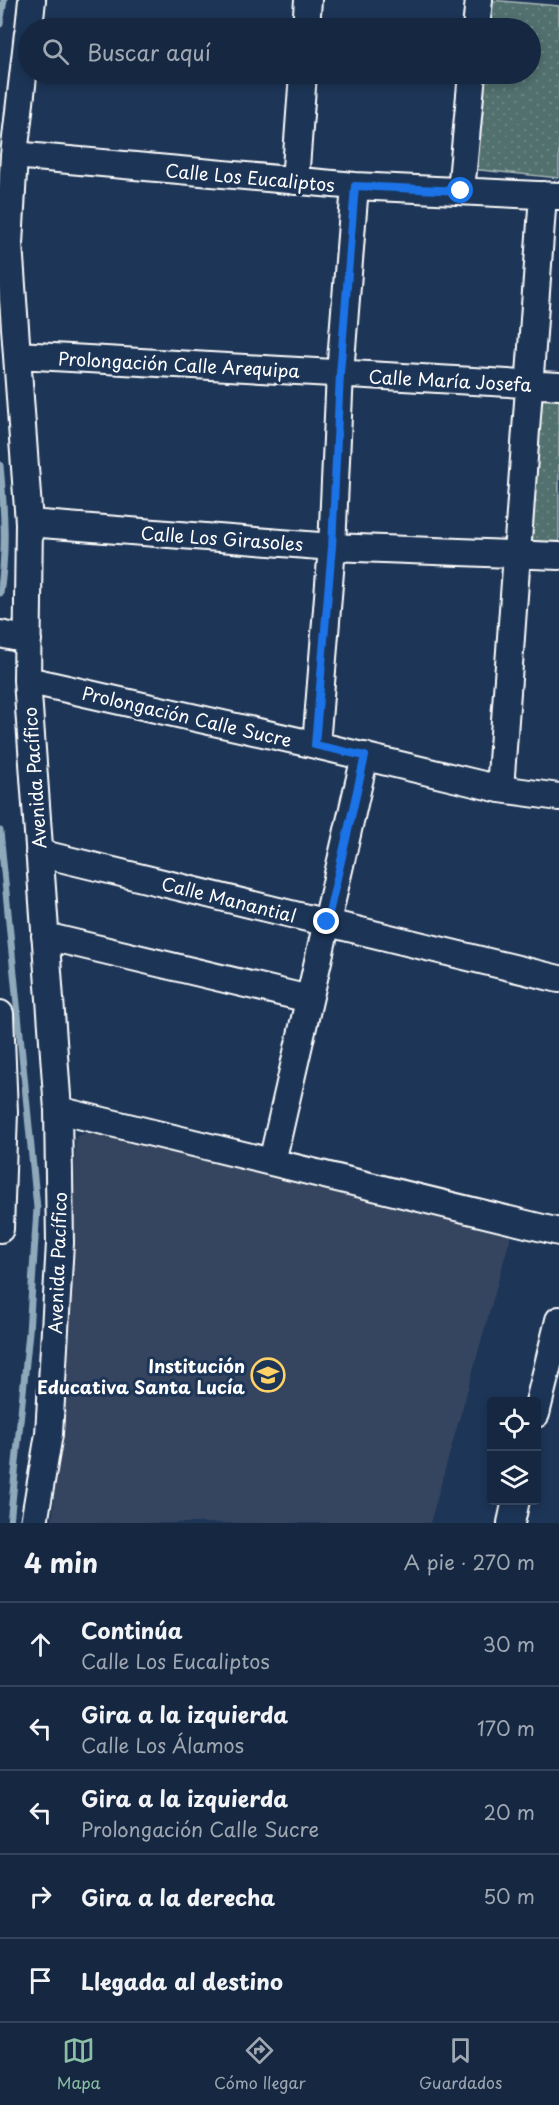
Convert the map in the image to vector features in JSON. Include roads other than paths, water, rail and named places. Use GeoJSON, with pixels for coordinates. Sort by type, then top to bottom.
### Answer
{"type":"FeatureCollection","features":[{"type":"Feature","properties":{"kind":"street","name":"Avenida Pacífico"},"geometry":{"type":"LineString","coordinates":[[30,18],[32,0]]}},
{"type":"Feature","properties":{"kind":"street"},"geometry":{"type":"LineString","coordinates":[[307,18],[308,0]]}},
{"type":"Feature","properties":{"kind":"street"},"geometry":{"type":"LineString","coordinates":[[477,18],[479,0]]}},
{"type":"Feature","properties":{"kind":"street","name":"Avenida Pacífico"},"geometry":{"type":"LineString","coordinates":[[23,84],[14,155],[9,244],[29,524],[11,636],[27,680],[58,1110],[60,1243],[49,1434],[34,1523]]}},
{"type":"Feature","properties":{"kind":"street"},"geometry":{"type":"LineString","coordinates":[[296,181],[302,84]]}},
{"type":"Feature","properties":{"kind":"street"},"geometry":{"type":"LineString","coordinates":[[461,191],[471,84]]}},
{"type":"Feature","properties":{"kind":"street","name":"Calle Los Eucaliptos"},"geometry":{"type":"LineString","coordinates":[[14,155],[355,186],[551,195]]}},
{"type":"Feature","properties":{"kind":"street"},"geometry":{"type":"LineString","coordinates":[[315,745],[332,547],[340,374],[355,186]]}},
{"type":"Feature","properties":{"kind":"street"},"geometry":{"type":"LineString","coordinates":[[500,789],[530,384],[551,195]]}},
{"type":"Feature","properties":{"kind":"street","name":"Prolongación Calle Arequipa"},"geometry":{"type":"LineString","coordinates":[[18,355],[340,374]]}},
{"type":"Feature","properties":{"kind":"street","name":"Calle María Josefa"},"geometry":{"type":"LineString","coordinates":[[340,374],[559,386]]}},
{"type":"Feature","properties":{"kind":"street","name":"Calle Los Girasoles"},"geometry":{"type":"LineString","coordinates":[[29,524],[332,547],[559,556]]}},
{"type":"Feature","properties":{"kind":"street","name":"Prolongación Calle Sucre"},"geometry":{"type":"LineString","coordinates":[[27,680],[365,756],[500,789],[559,797]]}},
{"type":"Feature","properties":{"kind":"street"},"geometry":{"type":"LineString","coordinates":[[272,1162],[365,756]]}},
{"type":"Feature","properties":{"kind":"street","name":"Calle Manantial"},"geometry":{"type":"LineString","coordinates":[[39,852],[559,979]]}},
{"type":"Feature","properties":{"kind":"street"},"geometry":{"type":"LineString","coordinates":[[45,936],[309,999]]}},
{"type":"Feature","properties":{"kind":"street"},"geometry":{"type":"LineString","coordinates":[[0,1014],[2,1111],[0,1229]]}},
{"type":"Feature","properties":{"kind":"street"},"geometry":{"type":"LineString","coordinates":[[58,1110],[559,1232]]}},
{"type":"Feature","properties":{"kind":"street"},"geometry":{"type":"LineString","coordinates":[[541,1397],[559,1320]]}},
{"type":"Feature","properties":{"kind":"street"},"geometry":{"type":"LineString","coordinates":[[511,1523],[515,1505]]}},
{"type":"Feature","properties":{"kind":"waterway"},"geometry":{"type":"LineString","coordinates":[[0,24],[4,0]]}},
{"type":"Feature","properties":{"kind":"waterway"},"geometry":{"type":"LineString","coordinates":[[0,465],[4,513],[0,593]]}},
{"type":"Feature","properties":{"kind":"waterway"},"geometry":{"type":"LineString","coordinates":[[0,831],[37,1208],[29,1332],[10,1523]]}},
{"type":"Feature","properties":{"kind":"place","name":"Institución Educativa Santa Lucía"},"geometry":{"type":"Point","coordinates":[268,1375]}}]}
